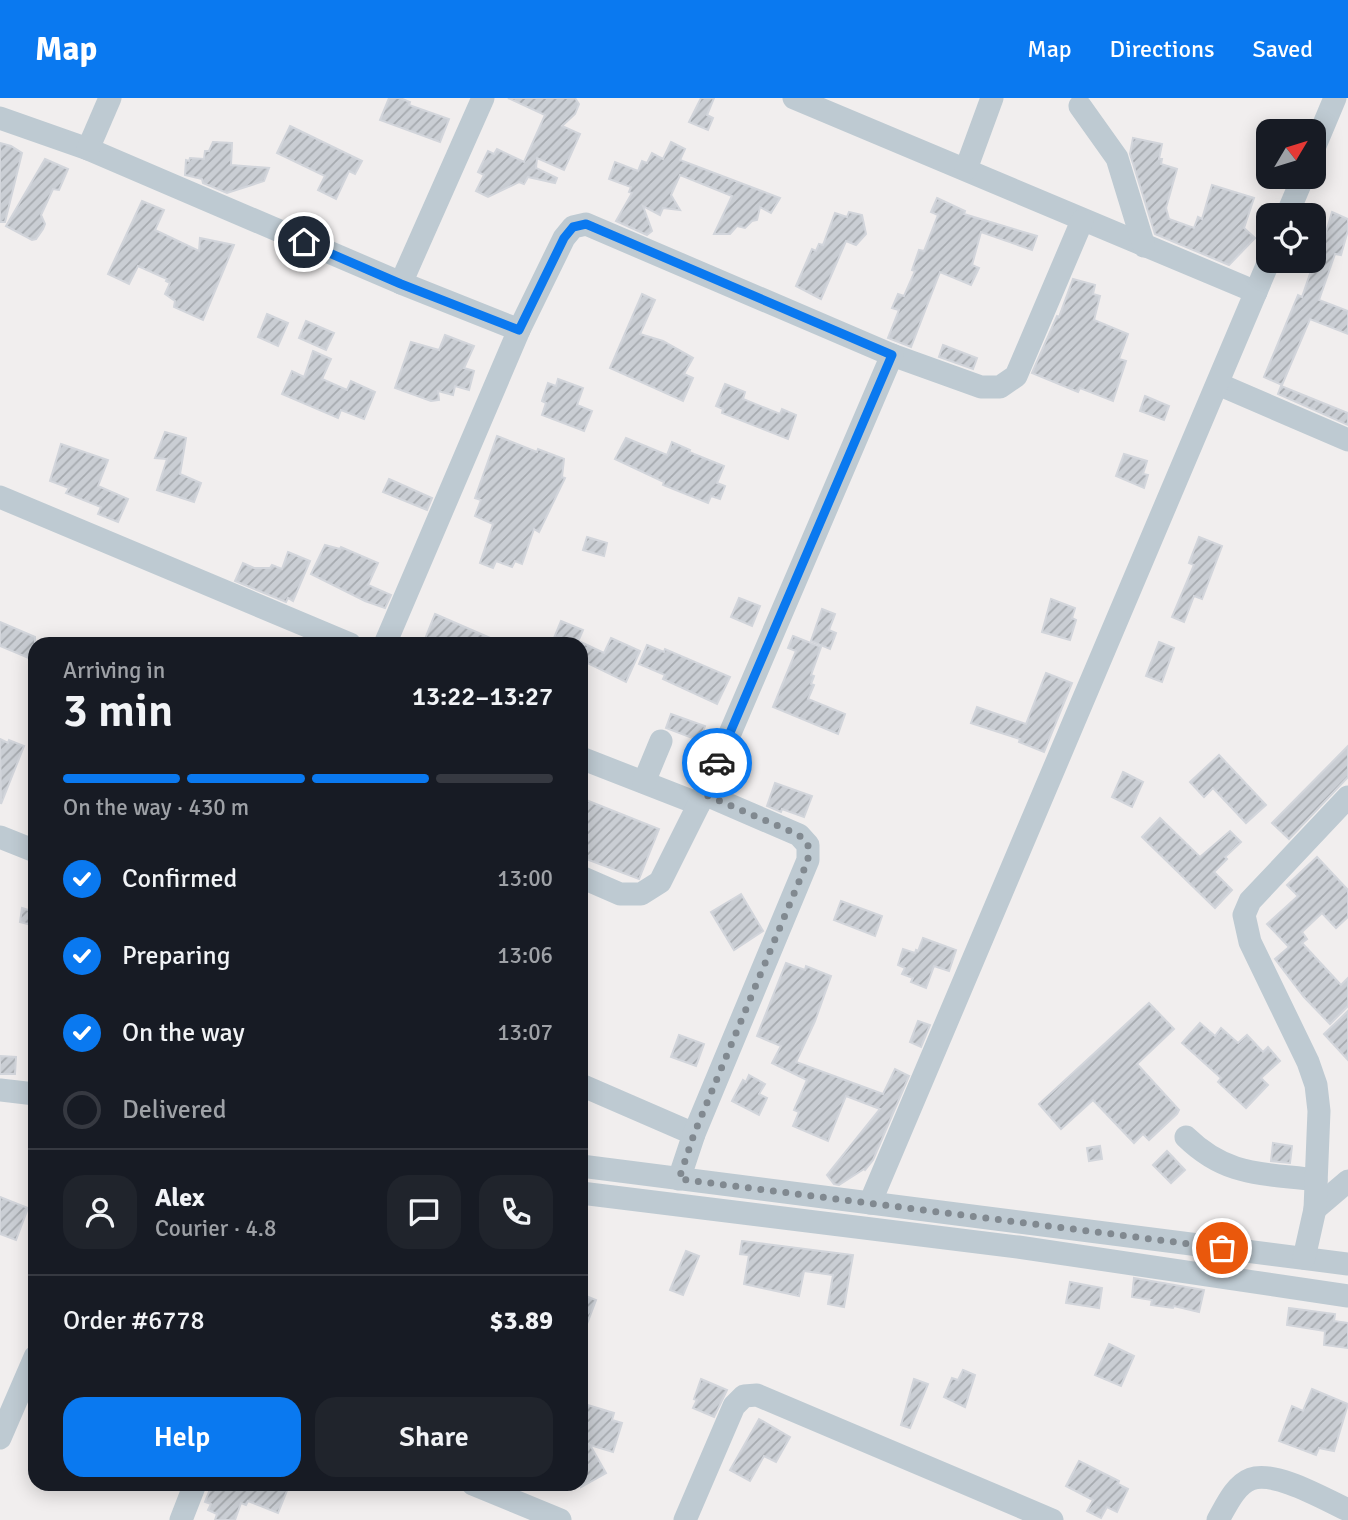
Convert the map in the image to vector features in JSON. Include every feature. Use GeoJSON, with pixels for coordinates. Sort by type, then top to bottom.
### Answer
{"type":"FeatureCollection","features":[{"type":"Feature","properties":{"kind":"street"},"geometry":{"type":"LineString","coordinates":[[88,149],[110,98]]}},
{"type":"Feature","properties":{"kind":"street"},"geometry":{"type":"LineString","coordinates":[[401,284],[483,98]]}},
{"type":"Feature","properties":{"kind":"street"},"geometry":{"type":"LineString","coordinates":[[794,98],[1256,292]]}},
{"type":"Feature","properties":{"kind":"street"},"geometry":{"type":"LineString","coordinates":[[966,169],[992,98]]}},
{"type":"Feature","properties":{"kind":"street"},"geometry":{"type":"LineString","coordinates":[[1326,119],[1335,98]]}},
{"type":"Feature","properties":{"kind":"street"},"geometry":{"type":"LineString","coordinates":[[1080,106],[1117,158],[1144,246]]}},
{"type":"Feature","properties":{"kind":"street"},"geometry":{"type":"LineString","coordinates":[[0,118],[88,149],[401,284],[519,330]]}},
{"type":"Feature","properties":{"kind":"street"},"geometry":{"type":"LineString","coordinates":[[388,637],[519,330],[564,238],[573,227],[586,224],[892,355],[981,387],[1000,387],[1016,376],[1082,221]]}},
{"type":"Feature","properties":{"kind":"street"},"geometry":{"type":"LineString","coordinates":[[870,1203],[1264,273]]}},
{"type":"Feature","properties":{"kind":"street"},"geometry":{"type":"LineString","coordinates":[[588,880],[620,894],[642,894],[660,882],[702,799],[892,355]]}},
{"type":"Feature","properties":{"kind":"street"},"geometry":{"type":"LineString","coordinates":[[1218,384],[1348,440]]}},
{"type":"Feature","properties":{"kind":"street"},"geometry":{"type":"LineString","coordinates":[[0,497],[333,637]]}},
{"type":"Feature","properties":{"kind":"street"},"geometry":{"type":"LineString","coordinates":[[644,782],[661,741]]}},
{"type":"Feature","properties":{"kind":"street"},"geometry":{"type":"LineString","coordinates":[[588,761],[799,835],[808,845],[808,860],[694,1134],[679,1179]]}},
{"type":"Feature","properties":{"kind":"street"},"geometry":{"type":"LineString","coordinates":[[1304,1258],[1315,1209],[1319,1111],[1316,1085],[1308,1062],[1250,942],[1244,915],[1250,901],[1348,797]]}},
{"type":"Feature","properties":{"kind":"street"},"geometry":{"type":"LineString","coordinates":[[0,838],[28,848]]}},
{"type":"Feature","properties":{"kind":"street"},"geometry":{"type":"LineString","coordinates":[[588,1088],[694,1134]]}},
{"type":"Feature","properties":{"kind":"street"},"geometry":{"type":"LineString","coordinates":[[0,1090],[28,1093]]}},
{"type":"Feature","properties":{"kind":"street"},"geometry":{"type":"LineString","coordinates":[[1186,1137],[1202,1153],[1219,1163],[1243,1171],[1316,1180]]}},
{"type":"Feature","properties":{"kind":"street"},"geometry":{"type":"LineString","coordinates":[[588,1167],[1348,1264]]}},
{"type":"Feature","properties":{"kind":"street"},"geometry":{"type":"LineString","coordinates":[[1315,1209],[1348,1181]]}},
{"type":"Feature","properties":{"kind":"street"},"geometry":{"type":"LineString","coordinates":[[588,1194],[1018,1247],[1348,1296]]}},
{"type":"Feature","properties":{"kind":"street"},"geometry":{"type":"LineString","coordinates":[[822,1223],[831,1198]]}},
{"type":"Feature","properties":{"kind":"street"},"geometry":{"type":"LineString","coordinates":[[0,1438],[28,1373]]}},
{"type":"Feature","properties":{"kind":"street"},"geometry":{"type":"LineString","coordinates":[[685,1520],[734,1406],[744,1396],[757,1395],[1052,1520]]}},
{"type":"Feature","properties":{"kind":"street"},"geometry":{"type":"LineString","coordinates":[[1217,1520],[1234,1492],[1252,1478],[1276,1478],[1348,1510]]}},
{"type":"Feature","properties":{"kind":"street"},"geometry":{"type":"LineString","coordinates":[[181,1520],[192,1491]]}},
{"type":"Feature","properties":{"kind":"street"},"geometry":{"type":"LineString","coordinates":[[490,1491],[560,1520]]}},
{"type":"Feature","properties":{"kind":"building"},"geometry":{"type":"Polygon","coordinates":[[[389,98],[400,98],[410,102],[409,105],[449,119],[440,142],[380,120],[389,98]]]}},
{"type":"Feature","properties":{"kind":"building"},"geometry":{"type":"Polygon","coordinates":[[[508,98],[575,98],[579,104],[575,114],[562,126],[580,134],[564,170],[537,158],[536,168],[557,178],[555,183],[528,177],[524,184],[519,182],[488,197],[476,191],[484,175],[478,172],[488,151],[494,154],[497,149],[524,162],[545,115],[508,98]]]}},
{"type":"Feature","properties":{"kind":"building"},"geometry":{"type":"Polygon","coordinates":[[[701,98],[714,98],[707,115],[713,118],[708,130],[689,122],[701,98]]]}},
{"type":"Feature","properties":{"kind":"building"},"geometry":{"type":"Polygon","coordinates":[[[290,126],[362,161],[355,174],[349,171],[336,199],[318,190],[325,176],[277,153],[290,126]]]}},
{"type":"Feature","properties":{"kind":"building"},"geometry":{"type":"Polygon","coordinates":[[[1133,138],[1162,144],[1159,159],[1162,159],[1161,164],[1177,169],[1166,208],[1169,219],[1194,228],[1198,217],[1202,219],[1212,185],[1254,198],[1244,228],[1255,238],[1229,265],[1155,234],[1130,154],[1133,138]]]}},
{"type":"Feature","properties":{"kind":"building"},"geometry":{"type":"Polygon","coordinates":[[[213,142],[232,143],[231,165],[269,168],[264,181],[227,193],[203,183],[202,179],[185,175],[186,160],[204,159],[205,151],[209,151],[213,142]]]}},
{"type":"Feature","properties":{"kind":"building"},"geometry":{"type":"Polygon","coordinates":[[[671,142],[685,149],[680,160],[780,198],[771,213],[760,207],[757,220],[745,228],[737,226],[730,234],[714,234],[732,196],[680,175],[671,195],[680,210],[663,208],[660,215],[643,206],[652,231],[647,235],[616,221],[632,193],[629,192],[631,187],[609,179],[615,162],[638,171],[642,161],[647,163],[652,153],[663,159],[671,142]]]}},
{"type":"Feature","properties":{"kind":"building"},"geometry":{"type":"Polygon","coordinates":[[[0,143],[22,153],[5,222],[0,222],[0,143]]]}},
{"type":"Feature","properties":{"kind":"building"},"geometry":{"type":"Polygon","coordinates":[[[45,159],[68,169],[59,190],[53,189],[41,215],[45,224],[43,229],[36,239],[32,240],[6,226],[45,159]]]}},
{"type":"Feature","properties":{"kind":"building"},"geometry":{"type":"Polygon","coordinates":[[[937,198],[965,211],[964,214],[1037,236],[1032,250],[981,232],[972,265],[979,268],[971,285],[940,272],[911,347],[888,338],[899,310],[892,308],[898,294],[904,296],[915,271],[912,270],[919,250],[924,251],[938,215],[931,212],[937,198]]]}},
{"type":"Feature","properties":{"kind":"building"},"geometry":{"type":"Polygon","coordinates":[[[142,201],[164,210],[155,230],[199,251],[200,238],[234,245],[203,320],[174,307],[175,301],[165,294],[170,283],[167,279],[138,266],[129,284],[108,274],[142,201]]]}},
{"type":"Feature","properties":{"kind":"building"},"geometry":{"type":"Polygon","coordinates":[[[849,212],[862,215],[866,234],[856,245],[846,241],[821,299],[796,286],[812,249],[816,251],[819,244],[823,245],[835,213],[847,217],[849,212]]]}},
{"type":"Feature","properties":{"kind":"building"},"geometry":{"type":"Polygon","coordinates":[[[1332,212],[1348,219],[1341,255],[1335,254],[1319,300],[1348,311],[1348,334],[1310,319],[1282,385],[1264,377],[1298,295],[1302,297],[1310,273],[1326,273],[1326,232],[1332,212]]]}},
{"type":"Feature","properties":{"kind":"building"},"geometry":{"type":"Polygon","coordinates":[[[1073,279],[1095,285],[1093,294],[1100,296],[1094,320],[1128,334],[1119,359],[1126,361],[1113,401],[1080,388],[1078,392],[1032,373],[1057,316],[1059,317],[1073,279]]]}},
{"type":"Feature","properties":{"kind":"building"},"geometry":{"type":"Polygon","coordinates":[[[642,294],[655,300],[640,334],[663,341],[693,358],[684,374],[693,378],[683,401],[610,368],[642,294]]]}},
{"type":"Feature","properties":{"kind":"building"},"geometry":{"type":"Polygon","coordinates":[[[267,314],[288,323],[278,346],[258,337],[267,314]]]}},
{"type":"Feature","properties":{"kind":"building"},"geometry":{"type":"Polygon","coordinates":[[[306,321],[334,333],[326,350],[299,338],[306,321]]]}},
{"type":"Feature","properties":{"kind":"building"},"geometry":{"type":"Polygon","coordinates":[[[445,335],[474,346],[464,368],[474,371],[469,390],[455,386],[453,395],[438,391],[439,400],[431,401],[395,388],[411,342],[439,350],[445,335]]]}},
{"type":"Feature","properties":{"kind":"building"},"geometry":{"type":"Polygon","coordinates":[[[943,345],[977,358],[973,369],[939,357],[943,345]]]}},
{"type":"Feature","properties":{"kind":"building"},"geometry":{"type":"Polygon","coordinates":[[[313,351],[331,359],[322,379],[347,390],[351,381],[375,392],[364,419],[341,410],[338,418],[282,394],[292,371],[304,377],[313,351]]]}},
{"type":"Feature","properties":{"kind":"building"},"geometry":{"type":"Polygon","coordinates":[[[558,379],[583,388],[577,405],[592,411],[584,431],[542,415],[546,403],[542,401],[548,383],[556,386],[558,379]]]}},
{"type":"Feature","properties":{"kind":"building"},"geometry":{"type":"Polygon","coordinates":[[[725,384],[745,392],[743,399],[780,414],[782,409],[796,415],[788,439],[722,413],[723,409],[716,406],[725,384]]]}},
{"type":"Feature","properties":{"kind":"building"},"geometry":{"type":"Polygon","coordinates":[[[1281,386],[1348,413],[1348,425],[1278,394],[1281,386]]]}},
{"type":"Feature","properties":{"kind":"building"},"geometry":{"type":"Polygon","coordinates":[[[1145,396],[1169,406],[1164,420],[1140,411],[1145,396]]]}},
{"type":"Feature","properties":{"kind":"building"},"geometry":{"type":"Polygon","coordinates":[[[165,432],[186,438],[180,474],[201,483],[194,502],[157,490],[167,459],[155,458],[165,432]]]}},
{"type":"Feature","properties":{"kind":"building"},"geometry":{"type":"Polygon","coordinates":[[[497,436],[537,452],[538,449],[564,459],[562,477],[565,478],[539,532],[534,529],[522,564],[515,561],[512,567],[496,561],[493,568],[480,563],[493,524],[475,516],[481,500],[475,498],[497,436]]]}},
{"type":"Feature","properties":{"kind":"building"},"geometry":{"type":"Polygon","coordinates":[[[626,438],[667,455],[672,442],[724,466],[717,483],[725,486],[720,499],[711,496],[708,503],[663,485],[664,482],[615,459],[626,438]]]}},
{"type":"Feature","properties":{"kind":"building"},"geometry":{"type":"Polygon","coordinates":[[[61,444],[108,460],[98,486],[128,499],[118,522],[98,514],[101,507],[66,493],[69,488],[50,481],[61,444]]]}},
{"type":"Feature","properties":{"kind":"building"},"geometry":{"type":"Polygon","coordinates":[[[1124,454],[1147,461],[1143,474],[1148,475],[1144,488],[1116,476],[1124,454]]]}},
{"type":"Feature","properties":{"kind":"building"},"geometry":{"type":"Polygon","coordinates":[[[389,479],[432,498],[427,510],[383,492],[389,479]]]}},
{"type":"Feature","properties":{"kind":"building"},"geometry":{"type":"Polygon","coordinates":[[[587,537],[607,543],[604,556],[583,550],[587,537]]]}},
{"type":"Feature","properties":{"kind":"building"},"geometry":{"type":"Polygon","coordinates":[[[1199,537],[1222,546],[1202,599],[1194,596],[1184,622],[1172,617],[1194,565],[1189,563],[1199,537]]]}},
{"type":"Feature","properties":{"kind":"building"},"geometry":{"type":"Polygon","coordinates":[[[325,545],[340,549],[341,547],[378,563],[368,585],[391,595],[385,608],[311,574],[325,545]]]}},
{"type":"Feature","properties":{"kind":"building"},"geometry":{"type":"Polygon","coordinates":[[[288,552],[310,561],[293,601],[288,598],[286,602],[235,581],[243,563],[254,568],[270,568],[272,565],[282,569],[288,552]]]}},
{"type":"Feature","properties":{"kind":"building"},"geometry":{"type":"Polygon","coordinates":[[[739,598],[760,606],[752,626],[731,617],[739,598]]]}},
{"type":"Feature","properties":{"kind":"building"},"geometry":{"type":"Polygon","coordinates":[[[1051,599],[1075,608],[1072,618],[1076,620],[1070,640],[1042,632],[1051,599]]]}},
{"type":"Feature","properties":{"kind":"building"},"geometry":{"type":"Polygon","coordinates":[[[822,609],[835,614],[829,630],[836,633],[830,649],[811,641],[822,609]]]}},
{"type":"Feature","properties":{"kind":"building"},"geometry":{"type":"Polygon","coordinates":[[[435,614],[488,637],[426,637],[435,614]]]}},
{"type":"Feature","properties":{"kind":"building"},"geometry":{"type":"Polygon","coordinates":[[[561,621],[583,630],[580,637],[554,637],[561,621]]]}},
{"type":"Feature","properties":{"kind":"building"},"geometry":{"type":"Polygon","coordinates":[[[0,622],[35,637],[28,637],[28,658],[0,646],[0,622]]]}},
{"type":"Feature","properties":{"kind":"building"},"geometry":{"type":"Polygon","coordinates":[[[793,636],[821,647],[811,675],[814,676],[811,684],[814,685],[808,699],[845,714],[838,734],[773,707],[796,651],[788,648],[793,636]]]}},
{"type":"Feature","properties":{"kind":"building"},"geometry":{"type":"Polygon","coordinates":[[[611,638],[640,651],[626,682],[588,663],[588,645],[604,653],[611,638]]]}},
{"type":"Feature","properties":{"kind":"building"},"geometry":{"type":"Polygon","coordinates":[[[1159,642],[1174,648],[1162,682],[1146,676],[1159,642]]]}},
{"type":"Feature","properties":{"kind":"building"},"geometry":{"type":"Polygon","coordinates":[[[647,645],[664,652],[665,649],[730,677],[717,704],[663,679],[665,675],[639,664],[647,645]]]}},
{"type":"Feature","properties":{"kind":"building"},"geometry":{"type":"Polygon","coordinates":[[[1046,673],[1072,683],[1044,752],[1019,742],[1020,739],[971,723],[977,707],[1026,724],[1046,673]]]}},
{"type":"Feature","properties":{"kind":"building"},"geometry":{"type":"Polygon","coordinates":[[[671,714],[705,726],[700,741],[666,728],[671,714]]]}},
{"type":"Feature","properties":{"kind":"building"},"geometry":{"type":"Polygon","coordinates":[[[0,739],[24,746],[1,804],[0,739]]]}},
{"type":"Feature","properties":{"kind":"building"},"geometry":{"type":"Polygon","coordinates":[[[1348,746],[1348,777],[1289,839],[1272,823],[1348,746]]]}},
{"type":"Feature","properties":{"kind":"building"},"geometry":{"type":"Polygon","coordinates":[[[1219,755],[1266,805],[1246,823],[1213,788],[1204,797],[1190,782],[1219,755]]]}},
{"type":"Feature","properties":{"kind":"building"},"geometry":{"type":"Polygon","coordinates":[[[1123,772],[1143,782],[1132,807],[1112,797],[1123,772]]]}},
{"type":"Feature","properties":{"kind":"building"},"geometry":{"type":"Polygon","coordinates":[[[775,783],[812,796],[804,817],[767,806],[775,783]]]}},
{"type":"Feature","properties":{"kind":"building"},"geometry":{"type":"Polygon","coordinates":[[[588,801],[659,829],[639,879],[588,860],[588,801]]]}},
{"type":"Feature","properties":{"kind":"building"},"geometry":{"type":"Polygon","coordinates":[[[1160,818],[1200,857],[1230,831],[1241,842],[1214,872],[1232,890],[1215,908],[1142,837],[1160,818]]]}},
{"type":"Feature","properties":{"kind":"building"},"geometry":{"type":"Polygon","coordinates":[[[1317,857],[1348,890],[1348,917],[1336,928],[1322,913],[1302,932],[1307,939],[1302,943],[1341,985],[1348,978],[1348,1006],[1330,1024],[1304,997],[1275,959],[1289,947],[1267,924],[1298,896],[1287,885],[1317,857]]]}},
{"type":"Feature","properties":{"kind":"building"},"geometry":{"type":"Polygon","coordinates":[[[741,894],[763,931],[734,950],[711,912],[741,894]]]}},
{"type":"Feature","properties":{"kind":"building"},"geometry":{"type":"Polygon","coordinates":[[[841,901],[882,916],[875,936],[834,920],[841,901]]]}},
{"type":"Feature","properties":{"kind":"building"},"geometry":{"type":"Polygon","coordinates":[[[22,908],[28,910],[28,924],[20,922],[22,908]]]}},
{"type":"Feature","properties":{"kind":"building"},"geometry":{"type":"Polygon","coordinates":[[[923,938],[956,950],[949,971],[934,966],[926,988],[911,982],[913,978],[902,974],[905,968],[898,965],[903,949],[915,953],[923,938]]]}},
{"type":"Feature","properties":{"kind":"building"},"geometry":{"type":"Polygon","coordinates":[[[786,963],[805,970],[806,966],[831,976],[815,1021],[796,1062],[883,1094],[895,1069],[909,1076],[873,1160],[865,1170],[839,1185],[834,1184],[827,1175],[880,1109],[846,1096],[828,1141],[793,1126],[799,1112],[794,1110],[807,1080],[772,1063],[781,1046],[757,1036],[786,963]]]}},
{"type":"Feature","properties":{"kind":"building"},"geometry":{"type":"Polygon","coordinates":[[[1149,1003],[1174,1029],[1137,1064],[1179,1110],[1177,1114],[1149,1140],[1143,1134],[1134,1143],[1093,1100],[1061,1129],[1039,1104],[1149,1003]]]}},
{"type":"Feature","properties":{"kind":"building"},"geometry":{"type":"Polygon","coordinates":[[[1348,1011],[1348,1060],[1324,1034],[1348,1011]]]}},
{"type":"Feature","properties":{"kind":"building"},"geometry":{"type":"Polygon","coordinates":[[[918,1021],[930,1025],[921,1047],[910,1042],[918,1021]]]}},
{"type":"Feature","properties":{"kind":"building"},"geometry":{"type":"Polygon","coordinates":[[[1200,1023],[1215,1036],[1221,1028],[1238,1043],[1247,1035],[1263,1052],[1268,1047],[1280,1061],[1261,1078],[1268,1085],[1246,1108],[1218,1082],[1221,1078],[1182,1043],[1200,1023]]]}},
{"type":"Feature","properties":{"kind":"building"},"geometry":{"type":"Polygon","coordinates":[[[679,1035],[704,1044],[696,1066],[671,1057],[679,1035]]]}},
{"type":"Feature","properties":{"kind":"building"},"geometry":{"type":"Polygon","coordinates":[[[0,1056],[16,1057],[15,1074],[0,1074],[0,1056]]]}},
{"type":"Feature","properties":{"kind":"building"},"geometry":{"type":"Polygon","coordinates":[[[749,1075],[765,1084],[759,1094],[767,1098],[759,1115],[732,1101],[743,1080],[746,1082],[749,1075]]]}},
{"type":"Feature","properties":{"kind":"building"},"geometry":{"type":"Polygon","coordinates":[[[1273,1143],[1292,1146],[1290,1163],[1271,1161],[1273,1143]]]}},
{"type":"Feature","properties":{"kind":"building"},"geometry":{"type":"Polygon","coordinates":[[[1100,1146],[1102,1159],[1089,1161],[1087,1148],[1100,1146]]]}},
{"type":"Feature","properties":{"kind":"building"},"geometry":{"type":"Polygon","coordinates":[[[1167,1151],[1185,1170],[1171,1183],[1153,1165],[1167,1151]]]}},
{"type":"Feature","properties":{"kind":"building"},"geometry":{"type":"Polygon","coordinates":[[[0,1197],[28,1208],[16,1240],[0,1234],[0,1197]]]}},
{"type":"Feature","properties":{"kind":"building"},"geometry":{"type":"Polygon","coordinates":[[[742,1241],[853,1255],[844,1307],[828,1304],[833,1275],[804,1271],[799,1296],[744,1284],[749,1255],[740,1254],[742,1241]]]}},
{"type":"Feature","properties":{"kind":"building"},"geometry":{"type":"Polygon","coordinates":[[[686,1251],[699,1256],[683,1295],[670,1290],[686,1251]]]}},
{"type":"Feature","properties":{"kind":"building"},"geometry":{"type":"Polygon","coordinates":[[[1134,1278],[1204,1290],[1199,1312],[1174,1306],[1151,1305],[1152,1300],[1132,1297],[1134,1278]]]}},
{"type":"Feature","properties":{"kind":"building"},"geometry":{"type":"Polygon","coordinates":[[[1070,1282],[1102,1288],[1099,1308],[1066,1303],[1070,1282]]]}},
{"type":"Feature","properties":{"kind":"building"},"geometry":{"type":"Polygon","coordinates":[[[588,1297],[596,1300],[588,1321],[588,1297]]]}},
{"type":"Feature","properties":{"kind":"building"},"geometry":{"type":"Polygon","coordinates":[[[1289,1308],[1335,1314],[1334,1321],[1348,1323],[1348,1348],[1324,1345],[1325,1331],[1287,1325],[1289,1308]]]}},
{"type":"Feature","properties":{"kind":"building"},"geometry":{"type":"Polygon","coordinates":[[[1109,1344],[1134,1356],[1121,1386],[1095,1375],[1109,1344]]]}},
{"type":"Feature","properties":{"kind":"building"},"geometry":{"type":"Polygon","coordinates":[[[963,1370],[975,1375],[965,1407],[944,1397],[952,1378],[958,1380],[963,1370]]]}},
{"type":"Feature","properties":{"kind":"building"},"geometry":{"type":"Polygon","coordinates":[[[701,1379],[727,1390],[714,1417],[693,1408],[701,1379]]]}},
{"type":"Feature","properties":{"kind":"building"},"geometry":{"type":"Polygon","coordinates":[[[914,1379],[928,1384],[910,1428],[901,1425],[914,1379]]]}},
{"type":"Feature","properties":{"kind":"building"},"geometry":{"type":"Polygon","coordinates":[[[1312,1389],[1348,1404],[1334,1451],[1319,1448],[1316,1455],[1279,1441],[1292,1406],[1303,1411],[1312,1389]]]}},
{"type":"Feature","properties":{"kind":"building"},"geometry":{"type":"Polygon","coordinates":[[[588,1405],[614,1413],[612,1420],[622,1423],[613,1452],[590,1445],[606,1473],[588,1483],[588,1405]]]}},
{"type":"Feature","properties":{"kind":"building"},"geometry":{"type":"Polygon","coordinates":[[[759,1419],[790,1437],[776,1462],[764,1456],[750,1481],[730,1470],[759,1419]]]}},
{"type":"Feature","properties":{"kind":"building"},"geometry":{"type":"Polygon","coordinates":[[[1079,1461],[1119,1481],[1118,1484],[1128,1489],[1117,1512],[1107,1507],[1101,1518],[1087,1511],[1093,1500],[1066,1486],[1079,1461]]]}},
{"type":"Feature","properties":{"kind":"building"},"geometry":{"type":"Polygon","coordinates":[[[209,1491],[287,1491],[278,1513],[248,1501],[246,1505],[241,1503],[235,1520],[215,1520],[217,1514],[208,1510],[211,1504],[205,1502],[209,1491]]]}},
{"type":"Feature","properties":{"kind":"way so far"},"geometry":{"type":"LineString","coordinates":[[717,763],[704,794],[799,835],[808,845],[808,860],[694,1134],[679,1179],[1222,1248]]}},
{"type":"Feature","properties":{"kind":"route"},"geometry":{"type":"LineString","coordinates":[[304,242],[401,284],[519,330],[564,238],[573,227],[586,224],[892,355],[717,763]]}}]}
